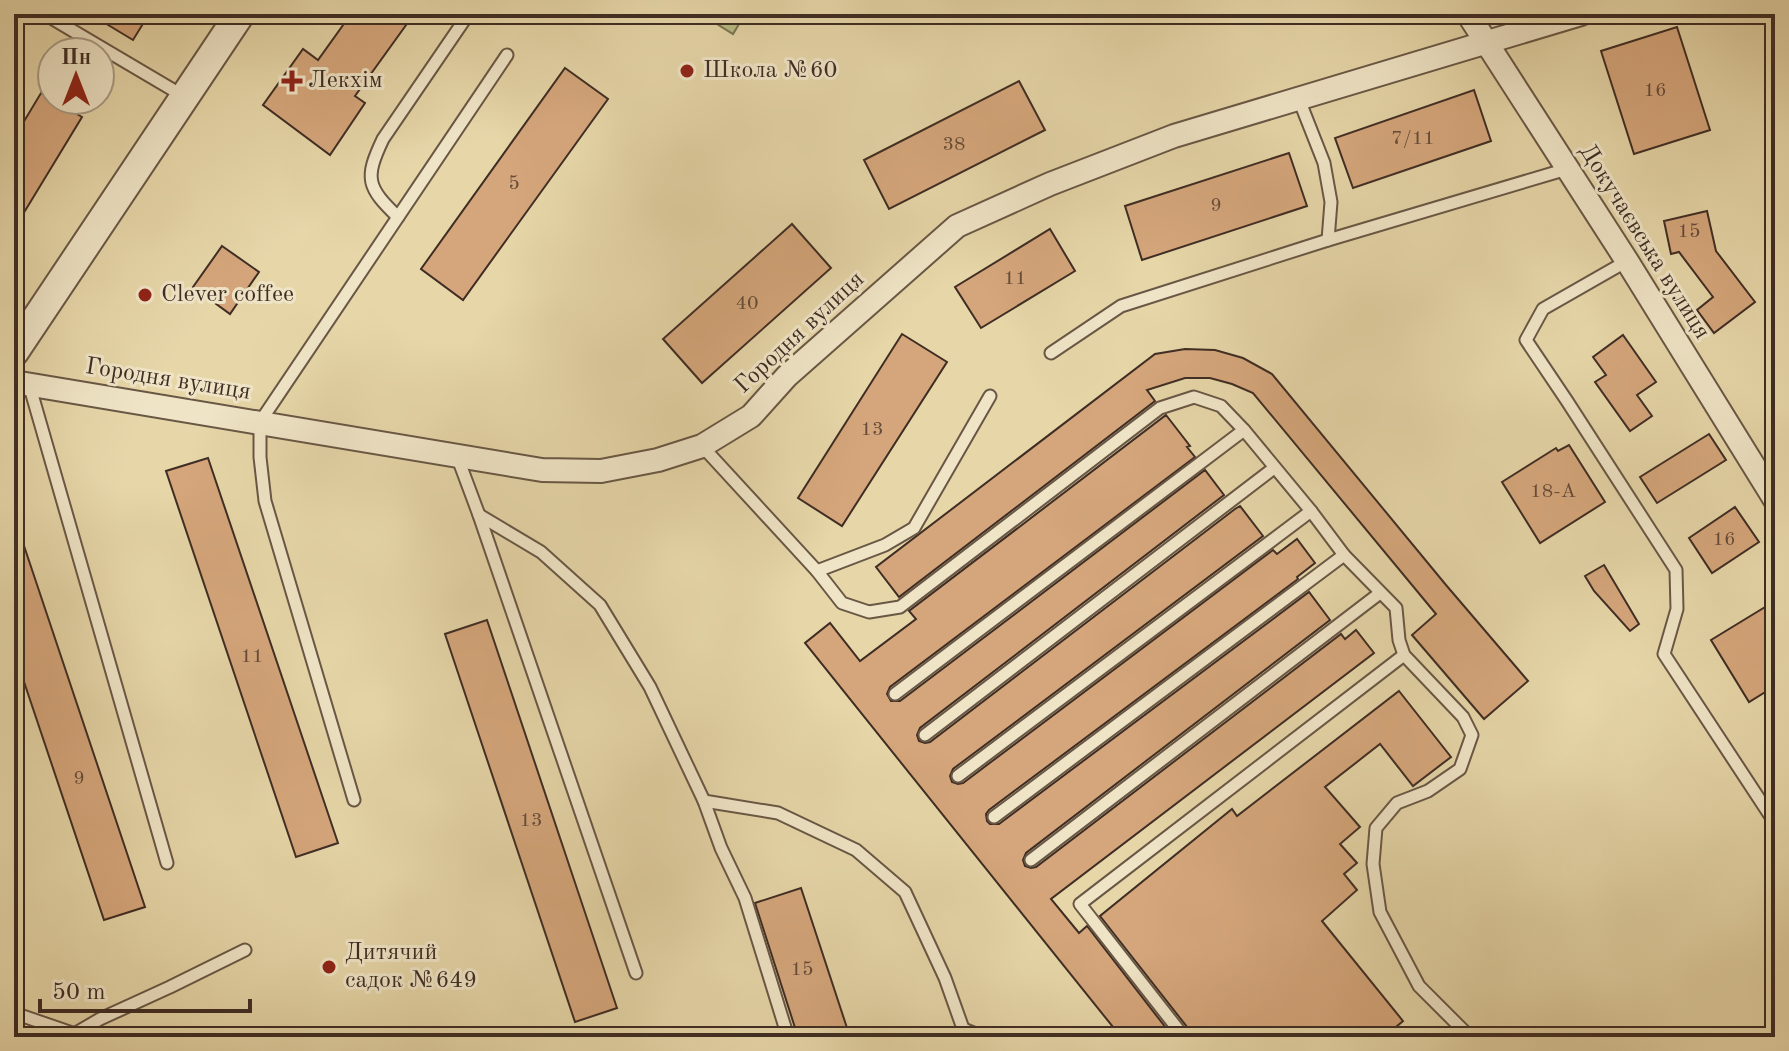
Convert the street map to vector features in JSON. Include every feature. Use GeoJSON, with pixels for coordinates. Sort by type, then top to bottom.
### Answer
{"type":"FeatureCollection","features":[{"type":"Feature","properties":{"kind":"street"},"geometry":{"type":"LineString","coordinates":[[14,352],[240,14]]}},
{"type":"Feature","properties":{"kind":"street","name":"Докучаєвська вулиця"},"geometry":{"type":"LineString","coordinates":[[1468,14],[1627,261],[1775,500]]}},
{"type":"Feature","properties":{"kind":"street","name":"Городня вулиця"},"geometry":{"type":"LineString","coordinates":[[21,383],[542,470],[601,471],[658,460],[702,446],[751,416],[787,376],[957,226],[1050,184],[1174,136],[1581,14]]}},
{"type":"Feature","properties":{"kind":"lane"},"geometry":{"type":"LineString","coordinates":[[56,14],[53,19],[186,97]]}},
{"type":"Feature","properties":{"kind":"lane"},"geometry":{"type":"LineString","coordinates":[[398,217],[381,200],[371,182],[373,160],[383,139],[465,19]]}},
{"type":"Feature","properties":{"kind":"lane"},"geometry":{"type":"LineString","coordinates":[[354,800],[265,501],[260,422],[507,55]]}},
{"type":"Feature","properties":{"kind":"lane"},"geometry":{"type":"LineString","coordinates":[[1298,97],[1324,163],[1331,202],[1328,240]]}},
{"type":"Feature","properties":{"kind":"lane"},"geometry":{"type":"LineString","coordinates":[[1051,353],[1121,306],[1567,169]]}},
{"type":"Feature","properties":{"kind":"lane"},"geometry":{"type":"LineString","coordinates":[[1627,261],[1543,309],[1526,340],[1676,570],[1677,609],[1664,654],[1775,823]]}},
{"type":"Feature","properties":{"kind":"lane"},"geometry":{"type":"LineString","coordinates":[[21,383],[167,863]]}},
{"type":"Feature","properties":{"kind":"lane"},"geometry":{"type":"LineString","coordinates":[[817,571],[885,545],[914,528],[990,396]]}},
{"type":"Feature","properties":{"kind":"lane"},"geometry":{"type":"LineString","coordinates":[[702,446],[817,571],[842,603],[869,612],[900,607],[1160,408],[1194,397],[1221,406],[1311,511],[1344,555],[1396,608],[1399,640],[1404,655],[1463,717],[1472,735],[1460,769],[1428,791],[1397,803],[1376,828],[1373,864],[1380,912],[1419,986],[1470,1037]]}},
{"type":"Feature","properties":{"kind":"lane"},"geometry":{"type":"LineString","coordinates":[[895,694],[1244,430]]}},
{"type":"Feature","properties":{"kind":"lane"},"geometry":{"type":"LineString","coordinates":[[457,456],[636,973]]}},
{"type":"Feature","properties":{"kind":"lane"},"geometry":{"type":"LineString","coordinates":[[925,735],[1274,468]]}},
{"type":"Feature","properties":{"kind":"lane"},"geometry":{"type":"LineString","coordinates":[[958,776],[1311,511]]}},
{"type":"Feature","properties":{"kind":"lane"},"geometry":{"type":"LineString","coordinates":[[479,515],[541,552],[600,605],[650,687],[704,801],[721,848],[745,898],[788,1037]]}},
{"type":"Feature","properties":{"kind":"lane"},"geometry":{"type":"LineString","coordinates":[[994,817],[1344,555]]}},
{"type":"Feature","properties":{"kind":"lane"},"geometry":{"type":"LineString","coordinates":[[1031,860],[1380,593]]}},
{"type":"Feature","properties":{"kind":"lane"},"geometry":{"type":"LineString","coordinates":[[1184,1037],[1080,904],[1404,655]]}},
{"type":"Feature","properties":{"kind":"lane"},"geometry":{"type":"LineString","coordinates":[[704,801],[778,813],[856,850],[905,892],[945,978],[966,1034],[983,1037]]}},
{"type":"Feature","properties":{"kind":"lane"},"geometry":{"type":"LineString","coordinates":[[14,1013],[80,1035],[100,1019],[245,950]]}},
{"type":"Feature","properties":{"kind":"green space"},"geometry":{"type":"Polygon","coordinates":[[[701,14],[745,14],[733,34],[701,14]]]}},
{"type":"Feature","properties":{"kind":"building"},"geometry":{"type":"Polygon","coordinates":[[[90,14],[149,14],[133,40],[90,14]]]}},
{"type":"Feature","properties":{"kind":"building"},"geometry":{"type":"Polygon","coordinates":[[[351,14],[414,14],[355,96],[365,103],[330,155],[263,105],[303,49],[318,60],[351,14]]]}},
{"type":"Feature","properties":{"kind":"building"},"geometry":{"type":"Polygon","coordinates":[[[1677,27],[1710,130],[1634,154],[1601,51],[1677,27]]]}},
{"type":"Feature","properties":{"kind":"building"},"geometry":{"type":"Polygon","coordinates":[[[565,68],[608,99],[463,300],[421,269],[565,68]]]}},
{"type":"Feature","properties":{"kind":"building"},"geometry":{"type":"Polygon","coordinates":[[[1019,81],[1045,130],[889,209],[864,160],[1019,81]]]}},
{"type":"Feature","properties":{"kind":"building"},"geometry":{"type":"Polygon","coordinates":[[[1474,90],[1491,141],[1353,188],[1335,138],[1474,90]]]}},
{"type":"Feature","properties":{"kind":"building"},"geometry":{"type":"Polygon","coordinates":[[[36,101],[36,116],[82,117],[14,229],[14,138],[36,101]]]}},
{"type":"Feature","properties":{"kind":"building"},"geometry":{"type":"Polygon","coordinates":[[[1289,153],[1307,206],[1142,260],[1125,206],[1289,153]]]}},
{"type":"Feature","properties":{"kind":"building"},"geometry":{"type":"Polygon","coordinates":[[[1707,211],[1716,251],[1755,302],[1714,333],[1697,310],[1713,297],[1679,252],[1671,254],[1664,221],[1707,211]]]}},
{"type":"Feature","properties":{"kind":"building"},"geometry":{"type":"Polygon","coordinates":[[[792,224],[831,268],[702,383],[663,339],[792,224]]]}},
{"type":"Feature","properties":{"kind":"building"},"geometry":{"type":"Polygon","coordinates":[[[1050,229],[1075,271],[981,328],[955,287],[1050,229]]]}},
{"type":"Feature","properties":{"kind":"building"},"geometry":{"type":"Polygon","coordinates":[[[222,246],[259,272],[230,314],[193,287],[222,246]]]}},
{"type":"Feature","properties":{"kind":"building"},"geometry":{"type":"Polygon","coordinates":[[[902,334],[947,362],[842,526],[798,498],[902,334]]]}},
{"type":"Feature","properties":{"kind":"building"},"geometry":{"type":"Polygon","coordinates":[[[1623,335],[1656,382],[1637,395],[1652,416],[1630,431],[1595,382],[1606,375],[1593,357],[1623,335]]]}},
{"type":"Feature","properties":{"kind":"building"},"geometry":{"type":"Polygon","coordinates":[[[1185,349],[1215,350],[1243,358],[1272,374],[1528,681],[1484,719],[1412,635],[1436,614],[1253,393],[1210,378],[1185,378],[1147,390],[1155,401],[899,597],[876,567],[1155,354],[1185,349]]]}},
{"type":"Feature","properties":{"kind":"building"},"geometry":{"type":"Polygon","coordinates":[[[1166,415],[1195,457],[890,687],[887,694],[891,701],[900,701],[1205,470],[1224,495],[920,728],[917,735],[919,741],[930,742],[1240,506],[1263,536],[953,769],[950,776],[952,782],[963,783],[1273,550],[1277,554],[1297,539],[1315,563],[1298,579],[986,814],[990,824],[999,824],[1309,592],[1330,620],[1026,853],[1023,860],[1025,866],[1036,867],[1341,634],[1345,639],[1356,630],[1374,653],[1051,899],[1079,933],[1087,926],[1173,1037],[1121,1037],[805,643],[830,623],[860,661],[916,619],[909,611],[1166,415]]]}},
{"type":"Feature","properties":{"kind":"building"},"geometry":{"type":"Polygon","coordinates":[[[1709,434],[1726,460],[1657,503],[1640,477],[1709,434]]]}},
{"type":"Feature","properties":{"kind":"building"},"geometry":{"type":"Polygon","coordinates":[[[1569,445],[1605,502],[1540,543],[1502,482],[1556,448],[1558,451],[1569,445]]]}},
{"type":"Feature","properties":{"kind":"building"},"geometry":{"type":"Polygon","coordinates":[[[208,458],[338,843],[296,857],[166,471],[208,458]]]}},
{"type":"Feature","properties":{"kind":"building"},"geometry":{"type":"Polygon","coordinates":[[[1735,507],[1759,542],[1712,573],[1689,538],[1735,507]]]}},
{"type":"Feature","properties":{"kind":"building"},"geometry":{"type":"Polygon","coordinates":[[[14,528],[18,528],[145,907],[104,920],[14,652],[14,528]]]}},
{"type":"Feature","properties":{"kind":"building"},"geometry":{"type":"Polygon","coordinates":[[[1604,565],[1639,624],[1630,631],[1594,591],[1585,576],[1604,565]]]}},
{"type":"Feature","properties":{"kind":"building"},"geometry":{"type":"Polygon","coordinates":[[[1775,601],[1775,686],[1749,702],[1711,640],[1775,601]]]}},
{"type":"Feature","properties":{"kind":"building"},"geometry":{"type":"Polygon","coordinates":[[[487,620],[617,1008],[575,1022],[445,634],[487,620]]]}},
{"type":"Feature","properties":{"kind":"building"},"geometry":{"type":"Polygon","coordinates":[[[1399,691],[1451,757],[1413,786],[1380,744],[1325,787],[1360,827],[1340,844],[1357,863],[1344,874],[1357,890],[1322,921],[1403,1021],[1384,1037],[1192,1037],[1100,916],[1232,809],[1237,816],[1399,691]]]}},
{"type":"Feature","properties":{"kind":"building"},"geometry":{"type":"Polygon","coordinates":[[[801,888],[850,1037],[798,1037],[755,903],[801,888]]]}},
{"type":"Feature","properties":{"kind":"place","name":"Школа №60"},"geometry":{"type":"Point","coordinates":[687,71]}},
{"type":"Feature","properties":{"kind":"place","name":"Лекхім"},"geometry":{"type":"Point","coordinates":[292,81]}},
{"type":"Feature","properties":{"kind":"place","name":"Clever coffee"},"geometry":{"type":"Point","coordinates":[145,295]}},
{"type":"Feature","properties":{"kind":"place","name":"Дитячий садок №649"},"geometry":{"type":"Point","coordinates":[329,967]}}]}
